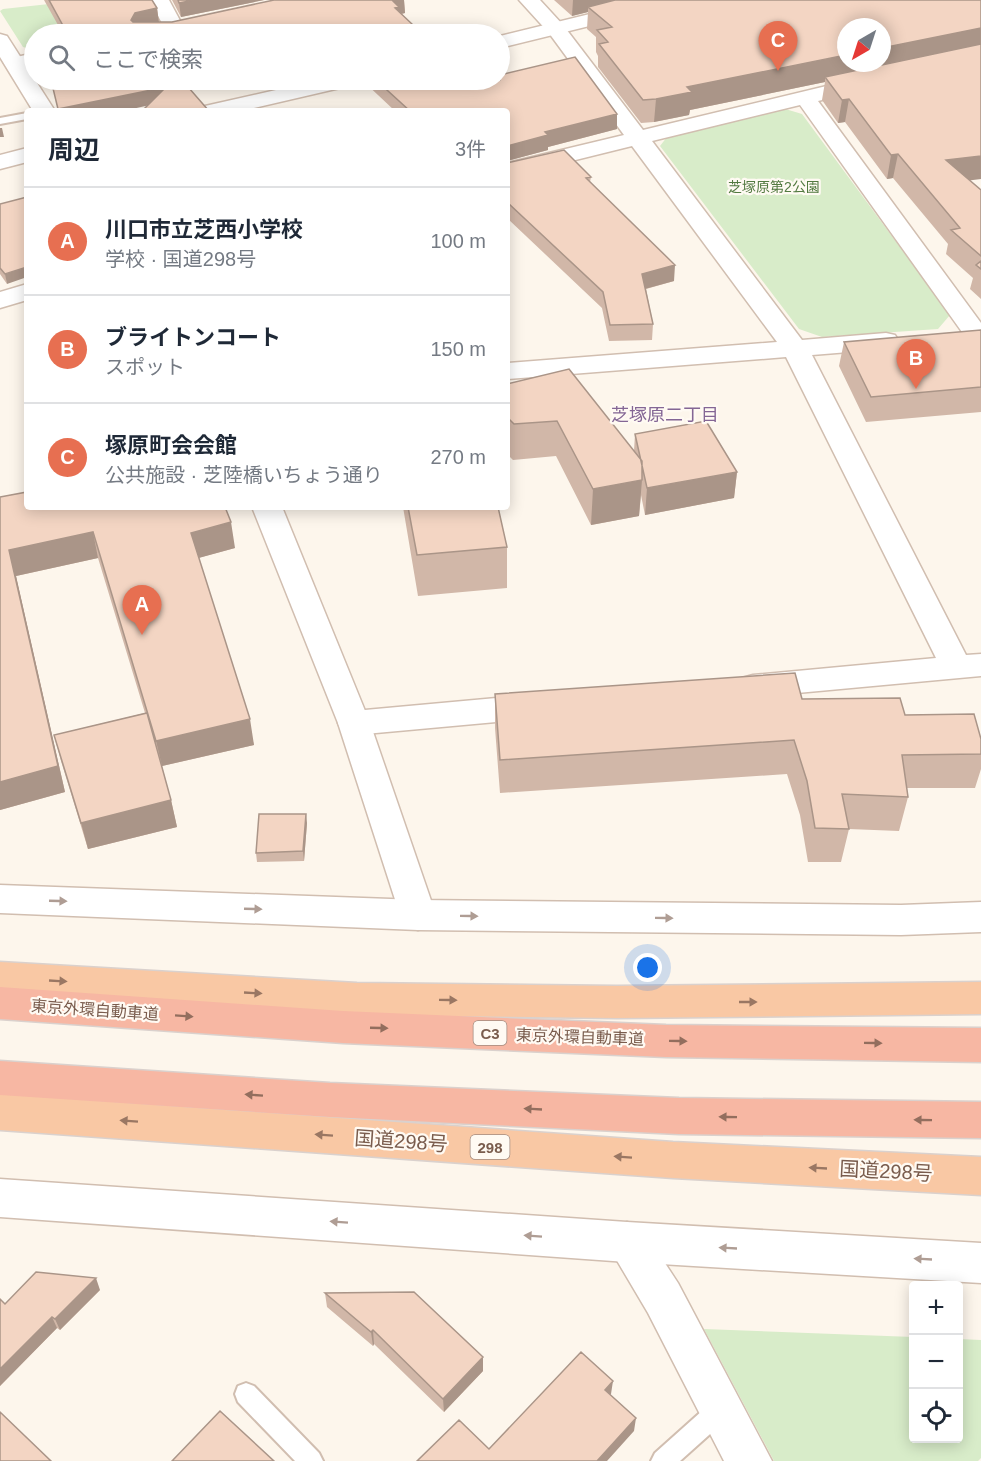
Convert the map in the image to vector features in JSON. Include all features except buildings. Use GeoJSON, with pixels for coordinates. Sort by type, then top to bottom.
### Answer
{"type":"FeatureCollection","features":[{"type":"Feature","properties":{"kind":"highway"},"geometry":{"type":"LineString","coordinates":[[0,978],[357,999],[640,1002],[981,998]]}},
{"type":"Feature","properties":{"kind":"highway","name":"東京外環自動車道"},"geometry":{"type":"LineString","coordinates":[[0,1003],[343,1027],[666,1041],[981,1045]]}},
{"type":"Feature","properties":{"kind":"highway"},"geometry":{"type":"LineString","coordinates":[[0,1078],[330,1100],[667,1116],[981,1120]]}},
{"type":"Feature","properties":{"kind":"highway","name":"国道298号"},"geometry":{"type":"LineString","coordinates":[[0,1112],[661,1160],[981,1176]]}},
{"type":"Feature","properties":{"kind":"street"},"geometry":{"type":"LineString","coordinates":[[159,0],[163,24]]}},
{"type":"Feature","properties":{"kind":"street"},"geometry":{"type":"LineString","coordinates":[[529,0],[556,29],[795,348],[969,666],[720,689]]}},
{"type":"Feature","properties":{"kind":"street"},"geometry":{"type":"LineString","coordinates":[[510,40],[672,0]]}},
{"type":"Feature","properties":{"kind":"street"},"geometry":{"type":"LineString","coordinates":[[0,40],[24,60]]}},
{"type":"Feature","properties":{"kind":"street"},"geometry":{"type":"LineString","coordinates":[[510,169],[892,76]]}},
{"type":"Feature","properties":{"kind":"street"},"geometry":{"type":"LineString","coordinates":[[36,90],[43,108]]}},
{"type":"Feature","properties":{"kind":"street"},"geometry":{"type":"LineString","coordinates":[[226,108],[302,90]]}},
{"type":"Feature","properties":{"kind":"street"},"geometry":{"type":"LineString","coordinates":[[804,96],[978,334]]}},
{"type":"Feature","properties":{"kind":"street"},"geometry":{"type":"LineString","coordinates":[[0,162],[24,156]]}},
{"type":"Feature","properties":{"kind":"street"},"geometry":{"type":"LineString","coordinates":[[0,300],[24,293]]}},
{"type":"Feature","properties":{"kind":"street"},"geometry":{"type":"LineString","coordinates":[[942,336],[978,334]]}},
{"type":"Feature","properties":{"kind":"street"},"geometry":{"type":"LineString","coordinates":[[510,371],[908,339]]}},
{"type":"Feature","properties":{"kind":"street"},"geometry":{"type":"LineString","coordinates":[[268,510],[354,723],[418,915]]}},
{"type":"Feature","properties":{"kind":"street"},"geometry":{"type":"LineString","coordinates":[[354,723],[566,703]]}},
{"type":"Feature","properties":{"kind":"street"},"geometry":{"type":"LineString","coordinates":[[0,899],[418,915],[901,920],[981,917]]}},
{"type":"Feature","properties":{"kind":"street"},"geometry":{"type":"LineString","coordinates":[[0,1197],[627,1242],[981,1263]]}},
{"type":"Feature","properties":{"kind":"street"},"geometry":{"type":"LineString","coordinates":[[627,1242],[663,1298],[749,1461]]}},
{"type":"Feature","properties":{"kind":"lane"},"geometry":{"type":"LineString","coordinates":[[0,121],[24,117]]}},
{"type":"Feature","properties":{"kind":"lane"},"geometry":{"type":"LineString","coordinates":[[246,1394],[311,1461]]}},
{"type":"Feature","properties":{"kind":"lane"},"geometry":{"type":"LineString","coordinates":[[663,1461],[721,1409]]}},
{"type":"Feature","properties":{"kind":"green space"},"geometry":{"type":"Polygon","coordinates":[[[86,0],[146,0],[159,22],[152,24],[24,24],[24,47],[0,11],[86,0]]]}},
{"type":"Feature","properties":{"kind":"green space","name":"芝塚原第2公園"},"geometry":{"type":"Polygon","coordinates":[[[782,108],[802,114],[950,315],[938,329],[822,337],[799,329],[660,146],[667,137],[782,108]]]}},
{"type":"Feature","properties":{"kind":"green space"},"geometry":{"type":"Polygon","coordinates":[[[704,1329],[909,1337],[909,1443],[963,1443],[963,1339],[981,1340],[981,1458],[978,1461],[774,1461],[704,1329]]]}},
{"type":"Feature","properties":{"kind":"place","name":"塚原町会会館"},"geometry":{"type":"Point","coordinates":[778,71]}},
{"type":"Feature","properties":{"kind":"place","name":"ブライトンコート"},"geometry":{"type":"Point","coordinates":[916,389]}},
{"type":"Feature","properties":{"kind":"place","name":"川口市立芝西小学校"},"geometry":{"type":"Point","coordinates":[142,635]}},
{"type":"Feature","properties":{"kind":"district","name":"芝塚原二丁目"},"geometry":{"type":"Point","coordinates":[665,415]}}]}
